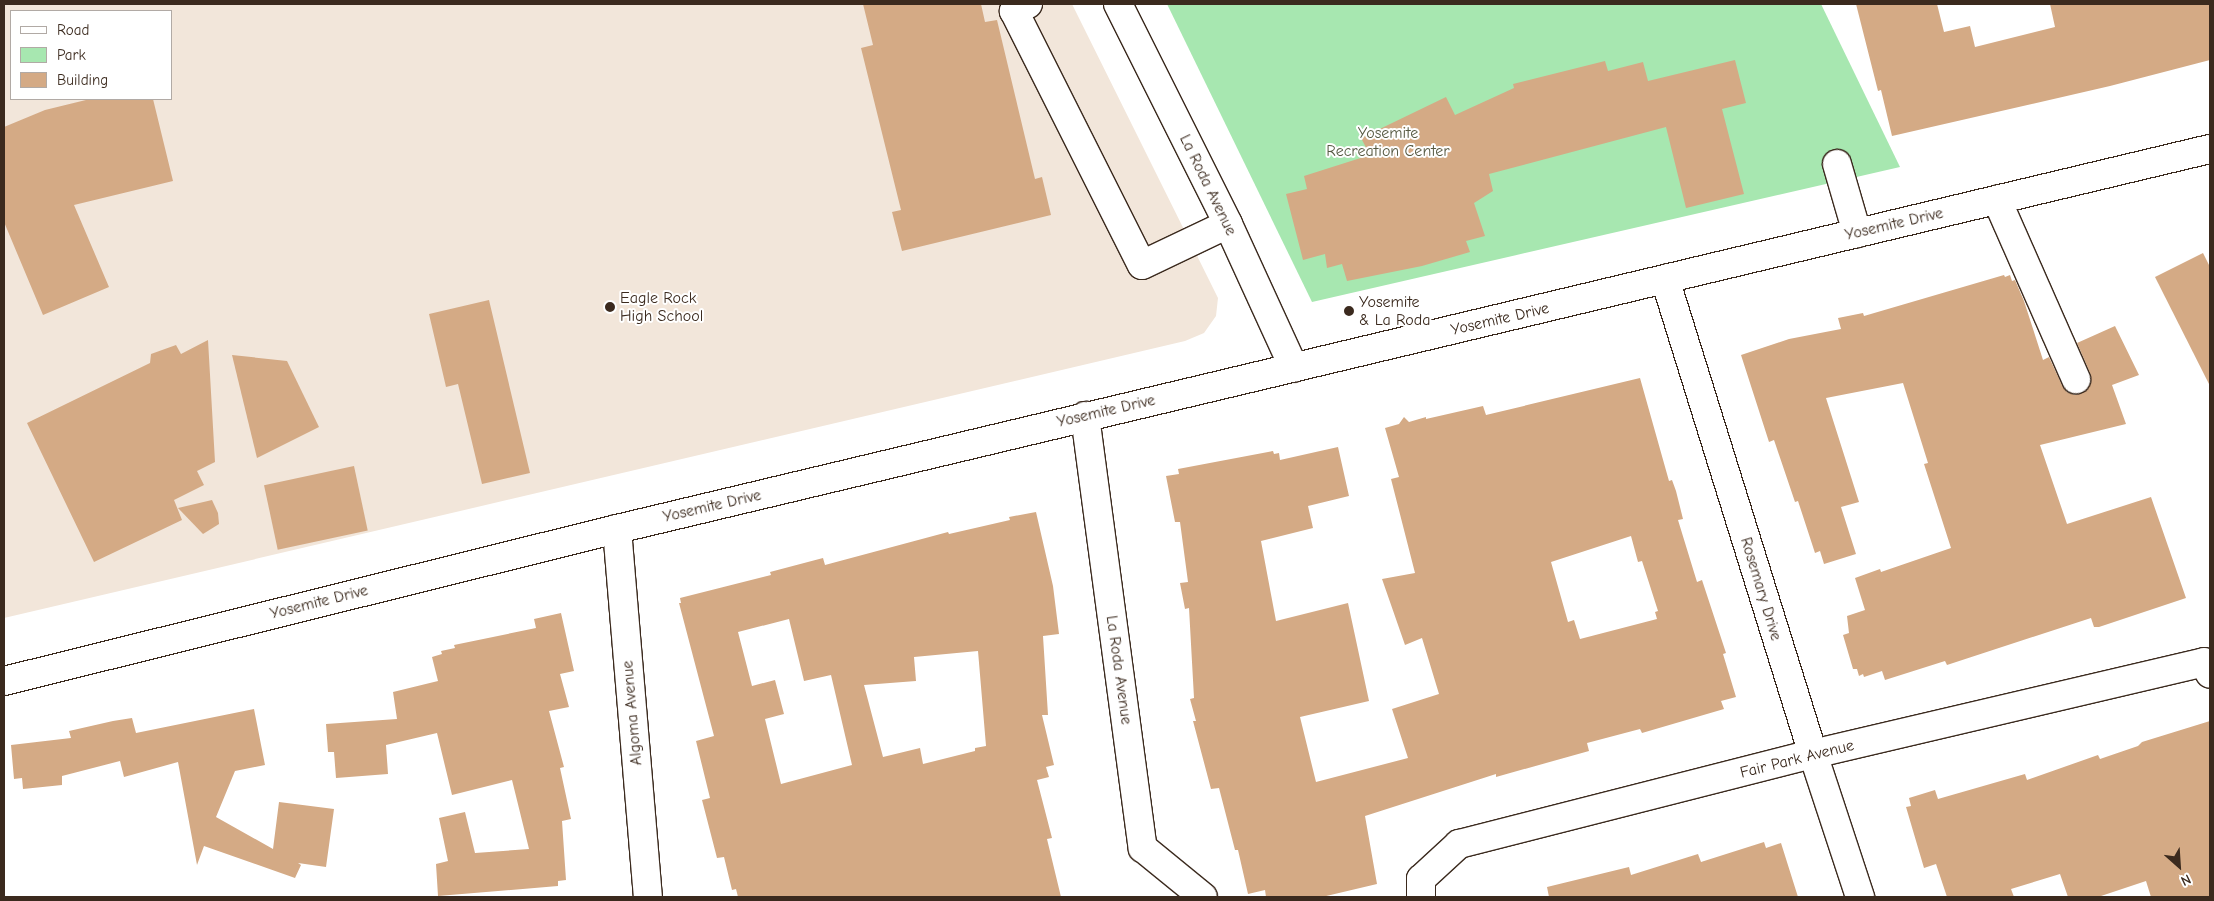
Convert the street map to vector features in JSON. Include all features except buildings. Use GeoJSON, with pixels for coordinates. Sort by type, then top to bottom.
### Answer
{"type":"FeatureCollection","features":[{"type":"Feature","properties":{"kind":"street"},"geometry":{"type":"LineString","coordinates":[[1028,4],[1014,11],[1142,265],[1228,224]]}},
{"type":"Feature","properties":{"kind":"street","name":"La Roda Avenue"},"geometry":{"type":"LineString","coordinates":[[1118,4],[1228,224],[1294,368]]}},
{"type":"Feature","properties":{"kind":"street","name":"Yosemite Drive"},"geometry":{"type":"LineString","coordinates":[[4,681],[617,528],[2210,149]]}},
{"type":"Feature","properties":{"kind":"street"},"geometry":{"type":"LineString","coordinates":[[1837,164],[1857,233]]}},
{"type":"Feature","properties":{"kind":"street"},"geometry":{"type":"LineString","coordinates":[[1997,200],[2076,379]]}},
{"type":"Feature","properties":{"kind":"street","name":"Rosemary Drive"},"geometry":{"type":"LineString","coordinates":[[1666,279],[1812,754],[1860,897]]}},
{"type":"Feature","properties":{"kind":"street","name":"La Roda Avenue"},"geometry":{"type":"LineString","coordinates":[[1085,416],[1144,848],[1203,897]]}},
{"type":"Feature","properties":{"kind":"street","name":"Algoma Avenue"},"geometry":{"type":"LineString","coordinates":[[617,528],[648,897]]}},
{"type":"Feature","properties":{"kind":"street","name":"Fair Park Avenue"},"geometry":{"type":"LineString","coordinates":[[1421,897],[1421,879],[1459,844],[1812,754],[2207,668]]}},
{"type":"Feature","properties":{"kind":"shaded area","name":"Eagle Rock High School"},"geometry":{"type":"Polygon","coordinates":[[[4,4],[1072,4],[1218,298],[1216,316],[1204,333],[1185,341],[4,618],[4,4]]]}},
{"type":"Feature","properties":{"kind":"green space","name":"Yosemite Recreation Center"},"geometry":{"type":"Polygon","coordinates":[[[1167,4],[1821,4],[1900,167],[1312,302],[1167,4]]]}},
{"type":"Feature","properties":{"kind":"place","name":"Eagle Rock High School"},"geometry":{"type":"Point","coordinates":[610,307]}},
{"type":"Feature","properties":{"kind":"place","name":"Yosemite & La Roda"},"geometry":{"type":"Point","coordinates":[1349,311]}}]}
